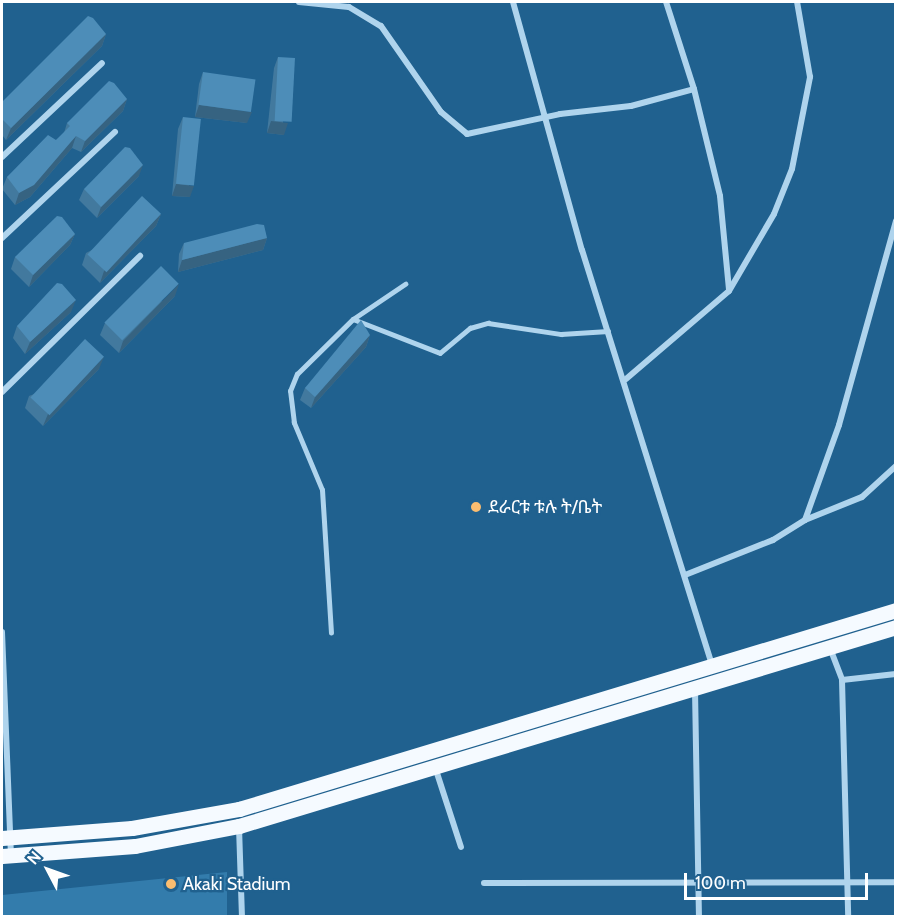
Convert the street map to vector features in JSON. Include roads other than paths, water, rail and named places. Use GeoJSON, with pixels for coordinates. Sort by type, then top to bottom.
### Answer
{"type":"FeatureCollection","features":[{"type":"Feature","properties":{"kind":"main road"},"geometry":{"type":"LineString","coordinates":[[6,838],[132,828],[238,809],[896,610]]}},
{"type":"Feature","properties":{"kind":"main road"},"geometry":{"type":"LineString","coordinates":[[6,856],[135,846],[239,826],[695,690],[896,627]]}},
{"type":"Feature","properties":{"kind":"street"},"geometry":{"type":"LineString","coordinates":[[299,2],[349,7],[381,27],[441,112],[462,133],[631,106],[694,89]]}},
{"type":"Feature","properties":{"kind":"street"},"geometry":{"type":"LineString","coordinates":[[513,2],[543,120],[608,331],[626,379],[718,683]]}},
{"type":"Feature","properties":{"kind":"street"},"geometry":{"type":"LineString","coordinates":[[666,2],[694,89],[720,196],[729,291]]}},
{"type":"Feature","properties":{"kind":"street"},"geometry":{"type":"LineString","coordinates":[[626,379],[729,291],[774,214],[804,123],[810,77],[797,2]]}},
{"type":"Feature","properties":{"kind":"street"},"geometry":{"type":"LineString","coordinates":[[2,157],[102,63]]}},
{"type":"Feature","properties":{"kind":"street"},"geometry":{"type":"LineString","coordinates":[[2,238],[115,132]]}},
{"type":"Feature","properties":{"kind":"street"},"geometry":{"type":"LineString","coordinates":[[805,520],[839,425],[896,221]]}},
{"type":"Feature","properties":{"kind":"street"},"geometry":{"type":"LineString","coordinates":[[2,392],[140,256]]}},
{"type":"Feature","properties":{"kind":"street"},"geometry":{"type":"LineString","coordinates":[[685,575],[773,540],[805,520],[862,497],[896,466]]}},
{"type":"Feature","properties":{"kind":"street"},"geometry":{"type":"LineString","coordinates":[[2,632],[6,856]]}},
{"type":"Feature","properties":{"kind":"street"},"geometry":{"type":"LineString","coordinates":[[830,648],[842,680],[845,881],[848,916]]}},
{"type":"Feature","properties":{"kind":"street"},"geometry":{"type":"LineString","coordinates":[[842,680],[896,674]]}},
{"type":"Feature","properties":{"kind":"street"},"geometry":{"type":"LineString","coordinates":[[695,690],[696,880],[699,916]]}},
{"type":"Feature","properties":{"kind":"street"},"geometry":{"type":"LineString","coordinates":[[435,767],[461,847]]}},
{"type":"Feature","properties":{"kind":"street"},"geometry":{"type":"LineString","coordinates":[[239,826],[242,916]]}},
{"type":"Feature","properties":{"kind":"street"},"geometry":{"type":"LineString","coordinates":[[484,883],[696,880],[896,882]]}},
{"type":"Feature","properties":{"kind":"lane"},"geometry":{"type":"LineString","coordinates":[[331,633],[322,490],[294,423],[290,391],[297,374],[353,319],[405,284]]}},
{"type":"Feature","properties":{"kind":"lane"},"geometry":{"type":"LineString","coordinates":[[353,319],[440,353],[470,328],[488,323],[561,334],[608,331]]}},
{"type":"Feature","properties":{"kind":"place","name":"ደራርቱ ቱሉ ት/ቤት"},"geometry":{"type":"Point","coordinates":[476,507]}},
{"type":"Feature","properties":{"kind":"place","name":"Akaki Stadium"},"geometry":{"type":"Point","coordinates":[171,884]}}]}
